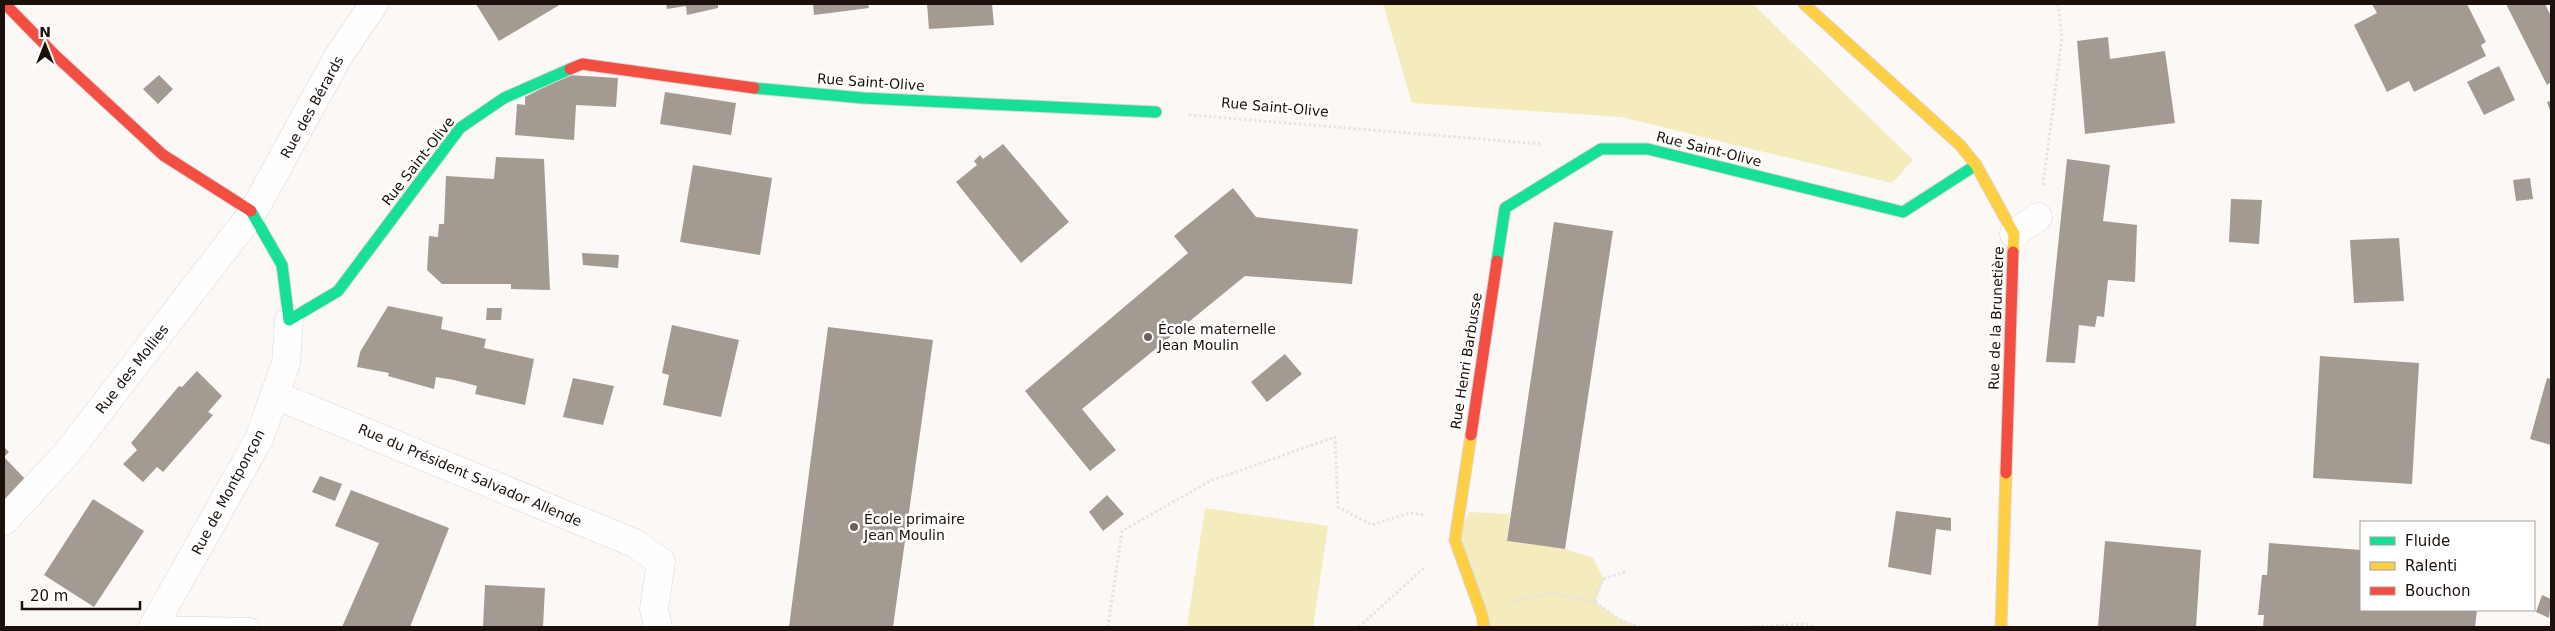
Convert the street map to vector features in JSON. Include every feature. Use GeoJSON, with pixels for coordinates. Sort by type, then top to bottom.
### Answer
{"type":"FeatureCollection","features":[{"type":"Feature","properties":{"kind":"street"},"geometry":{"type":"LineString","coordinates":[[5,4],[56,57],[163,155],[253,212],[282,265],[289,320]]}},
{"type":"Feature","properties":{"kind":"street","name":"Rue des Bérards"},"geometry":{"type":"LineString","coordinates":[[253,212],[338,57],[374,4]]}},
{"type":"Feature","properties":{"kind":"street","name":"Rue de la Brunetière"},"geometry":{"type":"LineString","coordinates":[[1804,4],[1960,145],[1976,164],[2014,234],[2001,627]]}},
{"type":"Feature","properties":{"kind":"street","name":"Rue Saint-Olive"},"geometry":{"type":"LineString","coordinates":[[289,320],[338,291],[460,128],[504,98],[582,64],[780,91],[863,98],[1156,112]]}},
{"type":"Feature","properties":{"kind":"street","name":"Rue Saint-Olive"},"geometry":{"type":"LineString","coordinates":[[1601,149],[1648,149],[1903,212],[1976,164]]}},
{"type":"Feature","properties":{"kind":"street","name":"Rue Henri Barbusse"},"geometry":{"type":"LineString","coordinates":[[1484,627],[1482,614],[1455,540],[1505,208],[1601,149]]}},
{"type":"Feature","properties":{"kind":"street","name":"Rue des Mollies"},"geometry":{"type":"LineString","coordinates":[[4,521],[68,452],[253,212]]}},
{"type":"Feature","properties":{"kind":"street"},"geometry":{"type":"LineString","coordinates":[[2014,234],[2038,218]]}},
{"type":"Feature","properties":{"kind":"street","name":"Rue de Montponçon"},"geometry":{"type":"LineString","coordinates":[[154,626],[258,439],[286,363],[289,320]]}},
{"type":"Feature","properties":{"kind":"street","name":"Rue du Président Salvador Allende"},"geometry":{"type":"LineString","coordinates":[[275,395],[634,543],[661,562],[654,609],[658,627]]}},
{"type":"Feature","properties":{"kind":"lane"},"geometry":{"type":"LineString","coordinates":[[154,626],[250,627]]}},
{"type":"Feature","properties":{"kind":"path"},"geometry":{"type":"LineString","coordinates":[[2038,218],[2062,38],[2058,4]]}},
{"type":"Feature","properties":{"kind":"path","name":"Rue Saint-Olive"},"geometry":{"type":"LineString","coordinates":[[1156,112],[1542,144]]}},
{"type":"Feature","properties":{"kind":"path"},"geometry":{"type":"LineString","coordinates":[[1108,627],[1122,531],[1210,481],[1335,437],[1338,507],[1372,525],[1408,513],[1457,518]]}},
{"type":"Feature","properties":{"kind":"path"},"geometry":{"type":"LineString","coordinates":[[1359,627],[1455,540]]}},
{"type":"Feature","properties":{"kind":"path"},"geometry":{"type":"LineString","coordinates":[[1595,602],[1595,596],[1604,578],[1627,571]]}},
{"type":"Feature","properties":{"kind":"path"},"geometry":{"type":"LineString","coordinates":[[1482,614],[1520,598],[1550,593],[1595,602],[1620,620],[1639,627]]}},
{"type":"Feature","properties":{"kind":"path"},"geometry":{"type":"LineString","coordinates":[[1751,627],[1806,624],[1813,627]]}},
{"type":"Feature","properties":{"kind":"shaded area"},"geometry":{"type":"Polygon","coordinates":[[[1383,4],[1753,4],[1913,160],[1892,183],[1621,117],[1412,103],[1383,4]]]}},
{"type":"Feature","properties":{"kind":"shaded area"},"geometry":{"type":"Polygon","coordinates":[[[1205,508],[1328,526],[1313,627],[1187,627],[1205,508]]]}},
{"type":"Feature","properties":{"kind":"shaded area"},"geometry":{"type":"Polygon","coordinates":[[[1469,512],[1510,514],[1507,541],[1565,549],[1593,558],[1604,579],[1595,602],[1620,620],[1639,627],[1484,627],[1455,540],[1469,512]]]}},
{"type":"Feature","properties":{"kind":"building"},"geometry":{"type":"Polygon","coordinates":[[[476,4],[561,4],[499,41],[476,4]]]}},
{"type":"Feature","properties":{"kind":"building"},"geometry":{"type":"Polygon","coordinates":[[[666,4],[718,4],[718,8],[687,15],[686,6],[667,9],[666,4]]]}},
{"type":"Feature","properties":{"kind":"building"},"geometry":{"type":"Polygon","coordinates":[[[813,4],[868,4],[869,8],[814,15],[813,4]]]}},
{"type":"Feature","properties":{"kind":"building"},"geometry":{"type":"Polygon","coordinates":[[[927,4],[992,4],[994,25],[929,29],[927,4]]]}},
{"type":"Feature","properties":{"kind":"building"},"geometry":{"type":"Polygon","coordinates":[[[2372,4],[2467,4],[2486,42],[2481,45],[2486,56],[2414,92],[2409,81],[2387,92],[2354,25],[2377,13],[2372,4]]]}},
{"type":"Feature","properties":{"kind":"building"},"geometry":{"type":"Polygon","coordinates":[[[2506,4],[2545,4],[2551,16],[2551,82],[2547,85],[2506,4]]]}},
{"type":"Feature","properties":{"kind":"building"},"geometry":{"type":"Polygon","coordinates":[[[2108,37],[2110,59],[2165,51],[2175,123],[2085,134],[2077,41],[2108,37]]]}},
{"type":"Feature","properties":{"kind":"building"},"geometry":{"type":"Polygon","coordinates":[[[2499,66],[2515,100],[2484,115],[2467,82],[2499,66]]]}},
{"type":"Feature","properties":{"kind":"building"},"geometry":{"type":"Polygon","coordinates":[[[159,75],[173,89],[158,104],[143,89],[159,75]]]}},
{"type":"Feature","properties":{"kind":"building"},"geometry":{"type":"Polygon","coordinates":[[[568,75],[618,78],[616,107],[576,105],[574,140],[515,135],[517,104],[525,105],[525,97],[568,75]]]}},
{"type":"Feature","properties":{"kind":"building"},"geometry":{"type":"Polygon","coordinates":[[[665,92],[736,103],[731,135],[660,124],[665,92]]]}},
{"type":"Feature","properties":{"kind":"building"},"geometry":{"type":"Polygon","coordinates":[[[2551,101],[2551,113],[2547,102],[2551,101]]]}},
{"type":"Feature","properties":{"kind":"building"},"geometry":{"type":"Polygon","coordinates":[[[1003,144],[1069,222],[1021,263],[956,182],[977,165],[974,161],[980,155],[983,159],[1003,144]]]}},
{"type":"Feature","properties":{"kind":"building"},"geometry":{"type":"Polygon","coordinates":[[[496,157],[544,159],[550,290],[511,289],[511,284],[442,284],[427,270],[429,236],[438,237],[439,224],[444,224],[446,176],[494,179],[496,157]]]}},
{"type":"Feature","properties":{"kind":"building"},"geometry":{"type":"Polygon","coordinates":[[[2067,159],[2110,165],[2103,221],[2137,225],[2135,282],[2108,280],[2104,317],[2097,316],[2095,327],[2079,325],[2075,363],[2046,362],[2067,159]]]}},
{"type":"Feature","properties":{"kind":"building"},"geometry":{"type":"Polygon","coordinates":[[[693,165],[772,178],[760,255],[680,242],[693,165]]]}},
{"type":"Feature","properties":{"kind":"building"},"geometry":{"type":"Polygon","coordinates":[[[2530,178],[2533,199],[2516,201],[2513,180],[2530,178]]]}},
{"type":"Feature","properties":{"kind":"building"},"geometry":{"type":"Polygon","coordinates":[[[1233,188],[1256,217],[1358,229],[1352,284],[1245,276],[1082,409],[1116,450],[1090,471],[1025,391],[1188,253],[1174,236],[1233,188]]]}},
{"type":"Feature","properties":{"kind":"building"},"geometry":{"type":"Polygon","coordinates":[[[2231,199],[2262,200],[2259,244],[2229,242],[2231,199]]]}},
{"type":"Feature","properties":{"kind":"building"},"geometry":{"type":"Polygon","coordinates":[[[1554,222],[1613,231],[1565,549],[1507,541],[1554,222]]]}},
{"type":"Feature","properties":{"kind":"building"},"geometry":{"type":"Polygon","coordinates":[[[2399,238],[2404,301],[2354,303],[2350,240],[2399,238]]]}},
{"type":"Feature","properties":{"kind":"building"},"geometry":{"type":"Polygon","coordinates":[[[582,253],[619,255],[618,268],[583,265],[582,253]]]}},
{"type":"Feature","properties":{"kind":"building"},"geometry":{"type":"Polygon","coordinates":[[[388,306],[443,317],[441,329],[486,339],[484,348],[534,359],[525,405],[475,394],[477,386],[454,380],[436,377],[434,389],[388,376],[389,373],[357,367],[360,352],[388,306]]]}},
{"type":"Feature","properties":{"kind":"building"},"geometry":{"type":"Polygon","coordinates":[[[487,308],[502,308],[501,320],[486,320],[487,308]]]}},
{"type":"Feature","properties":{"kind":"building"},"geometry":{"type":"Polygon","coordinates":[[[672,325],[739,340],[721,417],[663,405],[669,375],[662,373],[672,325]]]}},
{"type":"Feature","properties":{"kind":"building"},"geometry":{"type":"Polygon","coordinates":[[[828,327],[933,340],[893,627],[789,627],[828,327]]]}},
{"type":"Feature","properties":{"kind":"building"},"geometry":{"type":"Polygon","coordinates":[[[1285,354],[1302,374],[1267,402],[1251,382],[1285,354]]]}},
{"type":"Feature","properties":{"kind":"building"},"geometry":{"type":"Polygon","coordinates":[[[2320,356],[2419,363],[2412,484],[2313,478],[2320,356]]]}},
{"type":"Feature","properties":{"kind":"building"},"geometry":{"type":"Polygon","coordinates":[[[197,371],[222,396],[208,412],[213,415],[163,472],[157,467],[143,482],[123,464],[137,450],[131,443],[179,386],[182,387],[197,371]]]}},
{"type":"Feature","properties":{"kind":"building"},"geometry":{"type":"Polygon","coordinates":[[[573,378],[614,386],[603,425],[563,417],[573,378]]]}},
{"type":"Feature","properties":{"kind":"building"},"geometry":{"type":"Polygon","coordinates":[[[2547,378],[2551,379],[2551,445],[2530,439],[2547,378]]]}},
{"type":"Feature","properties":{"kind":"building"},"geometry":{"type":"Polygon","coordinates":[[[4,447],[9,452],[4,457],[4,447]]]}},
{"type":"Feature","properties":{"kind":"building"},"geometry":{"type":"Polygon","coordinates":[[[4,457],[26,480],[4,504],[4,457]]]}},
{"type":"Feature","properties":{"kind":"building"},"geometry":{"type":"Polygon","coordinates":[[[320,476],[342,484],[335,501],[312,492],[320,476]]]}},
{"type":"Feature","properties":{"kind":"building"},"geometry":{"type":"Polygon","coordinates":[[[351,490],[449,528],[410,627],[342,627],[379,543],[335,526],[351,490]]]}},
{"type":"Feature","properties":{"kind":"building"},"geometry":{"type":"Polygon","coordinates":[[[1107,495],[1124,514],[1103,531],[1089,512],[1107,495]]]}},
{"type":"Feature","properties":{"kind":"building"},"geometry":{"type":"Polygon","coordinates":[[[93,499],[144,531],[94,607],[44,575],[93,499]]]}},
{"type":"Feature","properties":{"kind":"building"},"geometry":{"type":"Polygon","coordinates":[[[1896,511],[1951,518],[1951,531],[1936,529],[1931,575],[1888,567],[1896,511]]]}},
{"type":"Feature","properties":{"kind":"building"},"geometry":{"type":"Polygon","coordinates":[[[2105,541],[2201,550],[2196,627],[2098,627],[2105,541]]]}},
{"type":"Feature","properties":{"kind":"building"},"geometry":{"type":"Polygon","coordinates":[[[2269,543],[2360,550],[2360,611],[2477,611],[2475,627],[2263,627],[2264,615],[2258,615],[2262,575],[2267,575],[2269,543]]]}},
{"type":"Feature","properties":{"kind":"building"},"geometry":{"type":"Polygon","coordinates":[[[485,585],[545,588],[543,627],[483,627],[485,585]]]}},
{"type":"Feature","properties":{"kind":"building"},"geometry":{"type":"Polygon","coordinates":[[[2542,595],[2551,599],[2549,618],[2536,612],[2542,595]]]}},
{"type":"Feature","properties":{"kind":"traffic: fast"},"geometry":{"type":"LineString","coordinates":[[251,211],[282,265],[289,320],[338,291],[460,128],[504,98],[570,69]]}},
{"type":"Feature","properties":{"kind":"traffic: fast"},"geometry":{"type":"LineString","coordinates":[[754,88],[863,98],[1156,112]]}},
{"type":"Feature","properties":{"kind":"traffic: fast"},"geometry":{"type":"LineString","coordinates":[[1497,261],[1505,208],[1601,149],[1648,149],[1903,212],[1976,165]]}},
{"type":"Feature","properties":{"kind":"traffic: slow"},"geometry":{"type":"LineString","coordinates":[[1804,4],[1960,145],[1976,165],[2014,234],[2013,252]]}},
{"type":"Feature","properties":{"kind":"traffic: slow"},"geometry":{"type":"LineString","coordinates":[[1471,435],[1455,540],[1482,615],[1484,627]]}},
{"type":"Feature","properties":{"kind":"traffic: slow"},"geometry":{"type":"LineString","coordinates":[[2001,627],[2006,473]]}},
{"type":"Feature","properties":{"kind":"traffic: jam"},"geometry":{"type":"LineString","coordinates":[[5,4],[57,57],[163,155],[251,211]]}},
{"type":"Feature","properties":{"kind":"traffic: jam"},"geometry":{"type":"LineString","coordinates":[[570,69],[582,64],[754,88]]}},
{"type":"Feature","properties":{"kind":"traffic: jam"},"geometry":{"type":"LineString","coordinates":[[2006,473],[2013,252]]}},
{"type":"Feature","properties":{"kind":"traffic: jam"},"geometry":{"type":"LineString","coordinates":[[1471,435],[1497,261]]}},
{"type":"Feature","properties":{"kind":"place","name":"École maternelle Jean Moulin"},"geometry":{"type":"Point","coordinates":[1148,337]}},
{"type":"Feature","properties":{"kind":"place","name":"École primaire Jean Moulin"},"geometry":{"type":"Point","coordinates":[854,527]}}]}
